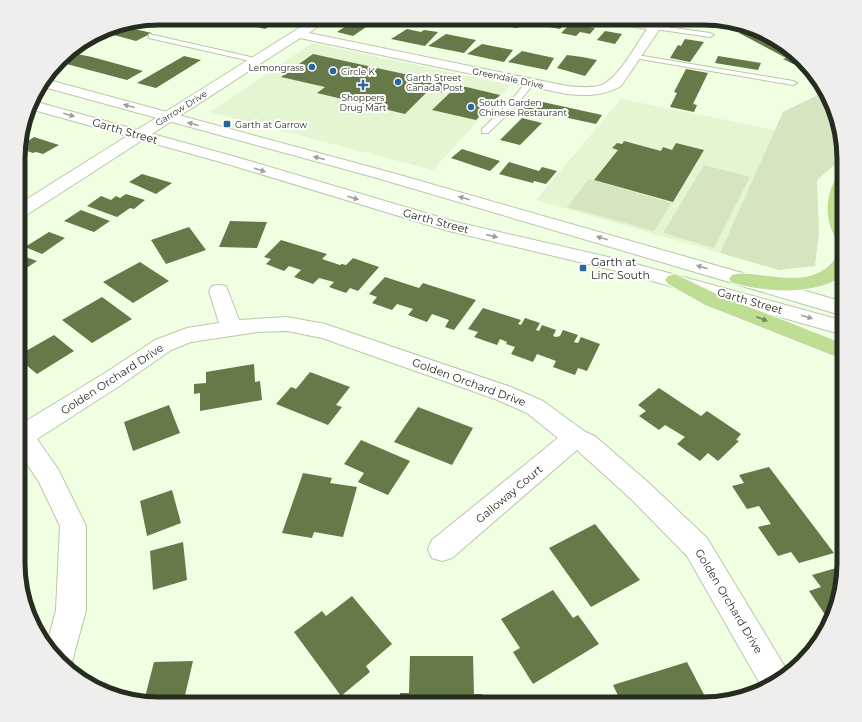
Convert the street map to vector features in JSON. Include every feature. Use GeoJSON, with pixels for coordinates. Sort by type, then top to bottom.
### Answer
{"type":"FeatureCollection","features":[{"type":"Feature","properties":{"kind":"highway"},"geometry":{"type":"LineString","coordinates":[[837,196],[837,217]]}},
{"type":"Feature","properties":{"kind":"highway"},"geometry":{"type":"LineString","coordinates":[[740,279],[801,284],[821,282],[837,269]]}},
{"type":"Feature","properties":{"kind":"highway"},"geometry":{"type":"LineString","coordinates":[[675,280],[712,300],[837,349]]}},
{"type":"Feature","properties":{"kind":"street","name":"Garrow Drive"},"geometry":{"type":"LineString","coordinates":[[25,208],[167,116],[312,25]]}},
{"type":"Feature","properties":{"kind":"street","name":"Greendale Drive"},"geometry":{"type":"LineString","coordinates":[[298,34],[530,83],[585,92],[607,89],[616,82],[657,25]]}},
{"type":"Feature","properties":{"kind":"street","name":"Garth Street"},"geometry":{"type":"LineString","coordinates":[[49,84],[383,175],[837,307]]}},
{"type":"Feature","properties":{"kind":"street","name":"Garth Street"},"geometry":{"type":"LineString","coordinates":[[36,106],[451,226],[675,280],[837,326]]}},
{"type":"Feature","properties":{"kind":"street"},"geometry":{"type":"LineString","coordinates":[[289,179],[348,184],[366,183],[376,180],[383,175]]}},
{"type":"Feature","properties":{"kind":"street"},"geometry":{"type":"LineString","coordinates":[[219,291],[231,329]]}},
{"type":"Feature","properties":{"kind":"street","name":"Golden Orchard Drive"},"geometry":{"type":"LineString","coordinates":[[25,432],[113,379],[163,345],[187,335],[257,325],[287,324],[325,330],[503,393],[535,407],[575,438],[587,444],[642,492],[697,547],[774,676]]}},
{"type":"Feature","properties":{"kind":"street","name":"Galloway Court"},"geometry":{"type":"LineString","coordinates":[[442,549],[575,438]]}},
{"type":"Feature","properties":{"kind":"street"},"geometry":{"type":"LineString","coordinates":[[25,442],[50,476],[73,526],[71,610],[60,653]]}},
{"type":"Feature","properties":{"kind":"lane"},"geometry":{"type":"LineString","coordinates":[[667,25],[710,35]]}},
{"type":"Feature","properties":{"kind":"lane"},"geometry":{"type":"LineString","coordinates":[[152,36],[255,60]]}},
{"type":"Feature","properties":{"kind":"lane"},"geometry":{"type":"LineString","coordinates":[[634,56],[793,83]]}},
{"type":"Feature","properties":{"kind":"lane"},"geometry":{"type":"LineString","coordinates":[[485,131],[513,104],[530,83]]}},
{"type":"Feature","properties":{"kind":"shaded area"},"geometry":{"type":"Polygon","coordinates":[[[312,43],[510,85],[433,170],[210,112],[312,43]]]}},
{"type":"Feature","properties":{"kind":"shaded area"},"geometry":{"type":"Polygon","coordinates":[[[820,94],[830,116],[837,151],[837,163],[817,180],[819,233],[815,266],[779,270],[720,253],[783,112],[820,94]]]}},
{"type":"Feature","properties":{"kind":"shaded area"},"geometry":{"type":"Polygon","coordinates":[[[621,99],[775,130],[720,253],[536,200],[621,99]]]}},
{"type":"Feature","properties":{"kind":"shaded area"},"geometry":{"type":"Polygon","coordinates":[[[704,165],[750,177],[714,248],[663,233],[704,165]]]}},
{"type":"Feature","properties":{"kind":"shaded area"},"geometry":{"type":"Polygon","coordinates":[[[589,179],[671,203],[654,231],[567,207],[589,179]]]}},
{"type":"Feature","properties":{"kind":"building"},"geometry":{"type":"Polygon","coordinates":[[[254,25],[271,25],[265,29],[252,26],[254,25]]]}},
{"type":"Feature","properties":{"kind":"building"},"geometry":{"type":"Polygon","coordinates":[[[348,25],[369,25],[353,36],[337,32],[348,25]]]}},
{"type":"Feature","properties":{"kind":"building"},"geometry":{"type":"Polygon","coordinates":[[[504,25],[521,25],[517,28],[503,26],[504,25]]]}},
{"type":"Feature","properties":{"kind":"building"},"geometry":{"type":"Polygon","coordinates":[[[545,25],[563,25],[560,29],[544,26],[545,25]]]}},
{"type":"Feature","properties":{"kind":"building"},"geometry":{"type":"Polygon","coordinates":[[[569,25],[595,28],[590,34],[580,32],[576,36],[561,33],[569,25]]]}},
{"type":"Feature","properties":{"kind":"building"},"geometry":{"type":"Polygon","coordinates":[[[693,25],[716,26],[714,28],[693,25]]]}},
{"type":"Feature","properties":{"kind":"building"},"geometry":{"type":"Polygon","coordinates":[[[132,28],[152,33],[136,41],[111,34],[132,28]]]}},
{"type":"Feature","properties":{"kind":"building"},"geometry":{"type":"Polygon","coordinates":[[[407,29],[421,32],[424,30],[438,32],[425,46],[391,39],[407,29]]]}},
{"type":"Feature","properties":{"kind":"building"},"geometry":{"type":"Polygon","coordinates":[[[605,31],[622,34],[615,44],[597,40],[605,31]]]}},
{"type":"Feature","properties":{"kind":"building"},"geometry":{"type":"Polygon","coordinates":[[[743,32],[762,39],[797,63],[793,64],[783,59],[786,58],[739,33],[743,32]]]}},
{"type":"Feature","properties":{"kind":"building"},"geometry":{"type":"Polygon","coordinates":[[[446,34],[476,40],[464,53],[428,46],[446,34]]]}},
{"type":"Feature","properties":{"kind":"building"},"geometry":{"type":"Polygon","coordinates":[[[685,39],[704,42],[690,62],[670,58],[678,45],[681,46],[685,39]]]}},
{"type":"Feature","properties":{"kind":"building"},"geometry":{"type":"Polygon","coordinates":[[[482,44],[513,50],[504,62],[467,54],[482,44]]]}},
{"type":"Feature","properties":{"kind":"building"},"geometry":{"type":"Polygon","coordinates":[[[522,51],[554,58],[547,70],[508,62],[522,51]]]}},
{"type":"Feature","properties":{"kind":"building"},"geometry":{"type":"Polygon","coordinates":[[[77,54],[143,71],[127,80],[65,64],[77,54]]]}},
{"type":"Feature","properties":{"kind":"building"},"geometry":{"type":"Polygon","coordinates":[[[313,54],[450,84],[441,93],[429,90],[405,114],[317,93],[325,87],[281,77],[313,54]]]}},
{"type":"Feature","properties":{"kind":"building"},"geometry":{"type":"Polygon","coordinates":[[[567,55],[597,60],[585,76],[557,68],[567,55]]]}},
{"type":"Feature","properties":{"kind":"building"},"geometry":{"type":"Polygon","coordinates":[[[184,56],[201,60],[156,88],[137,83],[184,56]]]}},
{"type":"Feature","properties":{"kind":"building"},"geometry":{"type":"Polygon","coordinates":[[[718,56],[761,63],[758,70],[715,63],[718,56]]]}},
{"type":"Feature","properties":{"kind":"building"},"geometry":{"type":"Polygon","coordinates":[[[686,69],[708,73],[693,104],[697,105],[694,112],[670,107],[677,93],[674,92],[686,69]]]}},
{"type":"Feature","properties":{"kind":"building"},"geometry":{"type":"Polygon","coordinates":[[[458,85],[500,95],[476,120],[432,110],[458,85]]]}},
{"type":"Feature","properties":{"kind":"building"},"geometry":{"type":"Polygon","coordinates":[[[529,99],[602,115],[596,124],[522,108],[529,99]]]}},
{"type":"Feature","properties":{"kind":"building"},"geometry":{"type":"Polygon","coordinates":[[[522,118],[542,123],[520,145],[500,140],[522,118]]]}},
{"type":"Feature","properties":{"kind":"building"},"geometry":{"type":"Polygon","coordinates":[[[34,137],[59,145],[43,154],[27,151],[29,150],[26,149],[26,142],[34,137]]]}},
{"type":"Feature","properties":{"kind":"building"},"geometry":{"type":"Polygon","coordinates":[[[624,141],[661,151],[663,147],[672,150],[676,143],[704,150],[673,202],[594,180],[618,150],[612,148],[617,143],[622,144],[624,141]]]}},
{"type":"Feature","properties":{"kind":"building"},"geometry":{"type":"Polygon","coordinates":[[[462,149],[500,161],[490,171],[451,158],[462,149]]]}},
{"type":"Feature","properties":{"kind":"building"},"geometry":{"type":"Polygon","coordinates":[[[509,162],[539,171],[542,167],[557,171],[546,184],[534,181],[533,183],[499,174],[509,162]]]}},
{"type":"Feature","properties":{"kind":"building"},"geometry":{"type":"Polygon","coordinates":[[[142,174],[172,183],[156,194],[129,182],[142,174]]]}},
{"type":"Feature","properties":{"kind":"building"},"geometry":{"type":"Polygon","coordinates":[[[126,194],[145,200],[134,209],[130,208],[117,217],[87,206],[101,196],[111,200],[116,196],[120,198],[126,194]]]}},
{"type":"Feature","properties":{"kind":"building"},"geometry":{"type":"Polygon","coordinates":[[[81,210],[110,221],[94,232],[64,221],[81,210]]]}},
{"type":"Feature","properties":{"kind":"building"},"geometry":{"type":"Polygon","coordinates":[[[230,221],[267,222],[257,248],[219,247],[230,221]]]}},
{"type":"Feature","properties":{"kind":"building"},"geometry":{"type":"Polygon","coordinates":[[[189,227],[206,250],[166,264],[151,240],[189,227]]]}},
{"type":"Feature","properties":{"kind":"building"},"geometry":{"type":"Polygon","coordinates":[[[49,232],[65,238],[42,254],[25,247],[49,232]]]}},
{"type":"Feature","properties":{"kind":"building"},"geometry":{"type":"Polygon","coordinates":[[[281,240],[327,254],[322,259],[340,265],[346,265],[353,258],[379,267],[358,291],[350,288],[346,293],[329,287],[334,282],[319,278],[313,284],[294,277],[301,270],[289,266],[284,271],[266,264],[271,259],[264,257],[281,240]]]}},
{"type":"Feature","properties":{"kind":"building"},"geometry":{"type":"Polygon","coordinates":[[[25,257],[37,261],[25,269],[25,257]]]}},
{"type":"Feature","properties":{"kind":"building"},"geometry":{"type":"Polygon","coordinates":[[[140,262],[169,281],[133,303],[103,282],[140,262]]]}},
{"type":"Feature","properties":{"kind":"building"},"geometry":{"type":"Polygon","coordinates":[[[385,277],[419,288],[423,283],[476,300],[454,330],[445,327],[449,320],[432,314],[427,322],[408,315],[413,309],[397,304],[392,310],[372,303],[377,297],[369,294],[385,277]]]}},
{"type":"Feature","properties":{"kind":"building"},"geometry":{"type":"Polygon","coordinates":[[[102,297],[132,319],[92,343],[62,320],[102,297]]]}},
{"type":"Feature","properties":{"kind":"building"},"geometry":{"type":"Polygon","coordinates":[[[483,308],[521,320],[518,324],[521,325],[525,318],[540,323],[536,330],[539,331],[542,325],[556,330],[553,336],[556,337],[560,336],[563,330],[578,335],[574,342],[578,343],[581,337],[600,344],[587,371],[578,368],[575,375],[553,367],[556,361],[537,354],[533,362],[511,354],[515,347],[506,344],[507,342],[500,339],[497,345],[474,337],[478,332],[468,329],[483,308]]]}},
{"type":"Feature","properties":{"kind":"building"},"geometry":{"type":"Polygon","coordinates":[[[54,335],[74,351],[37,374],[25,364],[25,352],[54,335]]]}},
{"type":"Feature","properties":{"kind":"building"},"geometry":{"type":"Polygon","coordinates":[[[254,364],[255,382],[260,381],[262,400],[200,411],[200,393],[194,394],[194,384],[206,383],[206,372],[254,364]]]}},
{"type":"Feature","properties":{"kind":"building"},"geometry":{"type":"Polygon","coordinates":[[[310,372],[350,387],[336,405],[342,407],[328,425],[276,404],[291,387],[296,389],[310,372]]]}},
{"type":"Feature","properties":{"kind":"building"},"geometry":{"type":"Polygon","coordinates":[[[659,388],[701,416],[707,411],[741,434],[736,440],[739,441],[718,461],[708,453],[700,461],[677,444],[685,437],[665,425],[659,430],[639,416],[646,411],[638,405],[659,388]]]}},
{"type":"Feature","properties":{"kind":"building"},"geometry":{"type":"Polygon","coordinates":[[[169,405],[180,433],[133,451],[124,422],[169,405]]]}},
{"type":"Feature","properties":{"kind":"building"},"geometry":{"type":"Polygon","coordinates":[[[418,407],[473,428],[452,465],[394,442],[418,407]]]}},
{"type":"Feature","properties":{"kind":"building"},"geometry":{"type":"Polygon","coordinates":[[[361,440],[410,461],[388,495],[358,482],[364,473],[344,464],[361,440]]]}},
{"type":"Feature","properties":{"kind":"building"},"geometry":{"type":"Polygon","coordinates":[[[769,467],[834,553],[799,563],[791,552],[778,556],[758,527],[771,524],[759,506],[747,509],[732,486],[744,483],[739,475],[769,467]]]}},
{"type":"Feature","properties":{"kind":"building"},"geometry":{"type":"Polygon","coordinates":[[[303,473],[332,478],[330,483],[357,487],[343,537],[314,532],[312,538],[282,533],[303,473]]]}},
{"type":"Feature","properties":{"kind":"building"},"geometry":{"type":"Polygon","coordinates":[[[172,490],[181,523],[147,536],[140,501],[172,490]]]}},
{"type":"Feature","properties":{"kind":"building"},"geometry":{"type":"Polygon","coordinates":[[[595,524],[640,580],[591,607],[549,548],[595,524]]]}},
{"type":"Feature","properties":{"kind":"building"},"geometry":{"type":"Polygon","coordinates":[[[183,542],[187,580],[153,590],[150,551],[183,542]]]}},
{"type":"Feature","properties":{"kind":"building"},"geometry":{"type":"Polygon","coordinates":[[[837,568],[834,589],[826,616],[809,591],[821,587],[812,575],[837,568]]]}},
{"type":"Feature","properties":{"kind":"building"},"geometry":{"type":"Polygon","coordinates":[[[553,590],[573,618],[578,615],[599,644],[533,684],[513,652],[520,648],[501,619],[553,590]]]}},
{"type":"Feature","properties":{"kind":"building"},"geometry":{"type":"Polygon","coordinates":[[[352,596],[392,644],[366,666],[370,672],[341,696],[294,632],[322,611],[326,616],[352,596]]]}},
{"type":"Feature","properties":{"kind":"building"},"geometry":{"type":"Polygon","coordinates":[[[410,656],[473,656],[474,694],[482,694],[482,697],[400,697],[400,693],[409,693],[410,656]]]}},
{"type":"Feature","properties":{"kind":"building"},"geometry":{"type":"Polygon","coordinates":[[[193,661],[185,697],[145,696],[154,662],[193,661]]]}},
{"type":"Feature","properties":{"kind":"building"},"geometry":{"type":"Polygon","coordinates":[[[687,662],[705,697],[619,697],[613,685],[687,662]]]}},
{"type":"Feature","properties":{"kind":"place","name":"Lemongrass"},"geometry":{"type":"Point","coordinates":[312,67]}},
{"type":"Feature","properties":{"kind":"place","name":"Circle K"},"geometry":{"type":"Point","coordinates":[333,71]}},
{"type":"Feature","properties":{"kind":"place","name":"Garth Street Canada Post"},"geometry":{"type":"Point","coordinates":[398,82]}},
{"type":"Feature","properties":{"kind":"place","name":"Shoppers Drug Mart"},"geometry":{"type":"Point","coordinates":[363,85]}},
{"type":"Feature","properties":{"kind":"place","name":"South Garden Chinese Restaurant"},"geometry":{"type":"Point","coordinates":[471,107]}},
{"type":"Feature","properties":{"kind":"place","name":"Garth at Garrow"},"geometry":{"type":"Point","coordinates":[227,124]}},
{"type":"Feature","properties":{"kind":"place","name":"Garth at Linc South"},"geometry":{"type":"Point","coordinates":[583,268]}}]}
